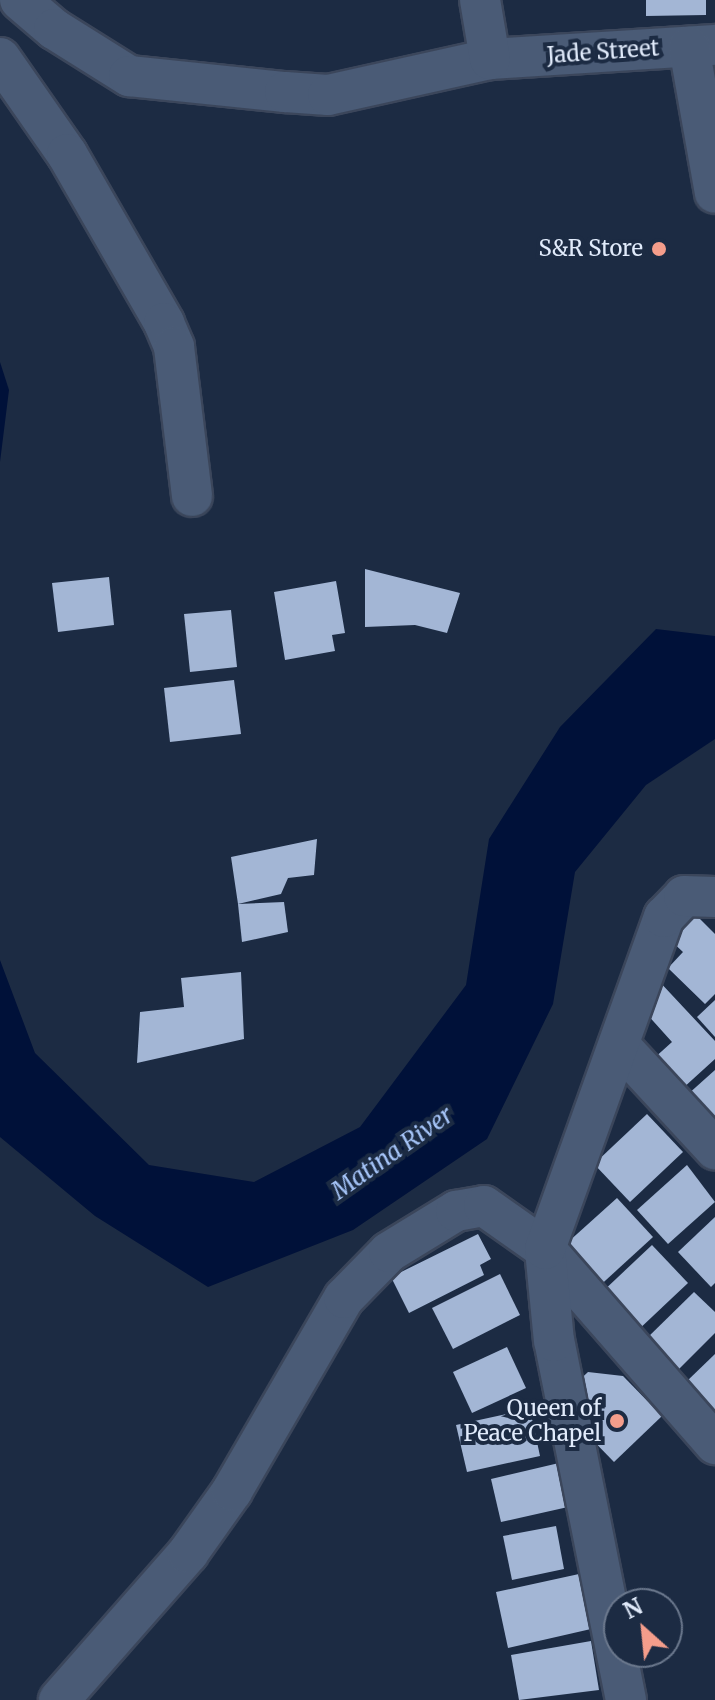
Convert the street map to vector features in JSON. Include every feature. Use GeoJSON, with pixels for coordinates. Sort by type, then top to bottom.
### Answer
{"type":"FeatureCollection","features":[{"type":"Feature","properties":{"kind":"street","name":"Jade Street"},"geometry":{"type":"LineString","coordinates":[[20,0],[54,29],[129,76],[328,95],[490,59],[702,46]]}},
{"type":"Feature","properties":{"kind":"street"},"geometry":{"type":"LineString","coordinates":[[480,0],[490,59]]}},
{"type":"Feature","properties":{"kind":"street"},"geometry":{"type":"LineString","coordinates":[[702,46],[715,193]]}},
{"type":"Feature","properties":{"kind":"street"},"geometry":{"type":"LineString","coordinates":[[0,58],[67,154],[164,323],[174,347],[192,496]]}},
{"type":"Feature","properties":{"kind":"street"},"geometry":{"type":"LineString","coordinates":[[626,1700],[554,1341],[545,1249],[668,910],[684,896],[715,897]]}},
{"type":"Feature","properties":{"kind":"street"},"geometry":{"type":"LineString","coordinates":[[619,1045],[715,1149]]}},
{"type":"Feature","properties":{"kind":"street"},"geometry":{"type":"LineString","coordinates":[[59,1700],[197,1541],[232,1491],[316,1340],[363,1274],[425,1227],[470,1206],[502,1216],[545,1249],[715,1444]]}},
{"type":"Feature","properties":{"kind":"water"},"geometry":{"type":"Polygon","coordinates":[[[0,362],[9,390],[0,462],[0,362]]]}},
{"type":"Feature","properties":{"kind":"water","name":"Matina River"},"geometry":{"type":"Polygon","coordinates":[[[656,629],[715,636],[715,739],[646,785],[575,872],[553,1004],[487,1139],[353,1230],[208,1287],[95,1216],[0,1137],[0,960],[35,1053],[149,1165],[254,1182],[360,1127],[466,985],[489,839],[560,727],[656,629]]]}},
{"type":"Feature","properties":{"kind":"building"},"geometry":{"type":"Polygon","coordinates":[[[646,0],[706,0],[706,15],[646,16],[646,0]]]}},
{"type":"Feature","properties":{"kind":"building"},"geometry":{"type":"Polygon","coordinates":[[[365,569],[460,593],[447,633],[415,625],[365,627],[365,569]]]}},
{"type":"Feature","properties":{"kind":"building"},"geometry":{"type":"Polygon","coordinates":[[[109,577],[114,625],[58,632],[52,583],[109,577]]]}},
{"type":"Feature","properties":{"kind":"building"},"geometry":{"type":"Polygon","coordinates":[[[336,581],[345,633],[332,635],[335,651],[285,660],[274,592],[336,581]]]}},
{"type":"Feature","properties":{"kind":"building"},"geometry":{"type":"Polygon","coordinates":[[[231,610],[237,667],[190,672],[184,614],[231,610]]]}},
{"type":"Feature","properties":{"kind":"building"},"geometry":{"type":"Polygon","coordinates":[[[234,680],[241,734],[170,742],[164,688],[234,680]]]}},
{"type":"Feature","properties":{"kind":"building"},"geometry":{"type":"Polygon","coordinates":[[[317,839],[314,875],[288,878],[281,894],[238,904],[231,857],[317,839]]]}},
{"type":"Feature","properties":{"kind":"building"},"geometry":{"type":"Polygon","coordinates":[[[284,902],[288,932],[242,942],[238,904],[284,902]]]}},
{"type":"Feature","properties":{"kind":"building"},"geometry":{"type":"Polygon","coordinates":[[[693,912],[715,934],[715,994],[705,1004],[668,968],[683,952],[668,938],[693,912]]]}},
{"type":"Feature","properties":{"kind":"building"},"geometry":{"type":"Polygon","coordinates":[[[241,972],[244,1039],[137,1063],[140,1012],[184,1007],[181,978],[241,972]]]}},
{"type":"Feature","properties":{"kind":"building"},"geometry":{"type":"Polygon","coordinates":[[[657,979],[715,1041],[715,1059],[682,1089],[652,1060],[672,1042],[636,1002],[657,979]]]}},
{"type":"Feature","properties":{"kind":"building"},"geometry":{"type":"Polygon","coordinates":[[[715,1000],[715,1037],[697,1017],[715,1000]]]}},
{"type":"Feature","properties":{"kind":"building"},"geometry":{"type":"Polygon","coordinates":[[[715,1070],[715,1135],[677,1104],[715,1070]]]}},
{"type":"Feature","properties":{"kind":"building"},"geometry":{"type":"Polygon","coordinates":[[[647,1114],[683,1152],[630,1202],[594,1164],[647,1114]]]}},
{"type":"Feature","properties":{"kind":"building"},"geometry":{"type":"Polygon","coordinates":[[[687,1165],[715,1202],[668,1244],[637,1210],[687,1165]]]}},
{"type":"Feature","properties":{"kind":"building"},"geometry":{"type":"Polygon","coordinates":[[[617,1198],[653,1237],[594,1291],[557,1252],[617,1198]]]}},
{"type":"Feature","properties":{"kind":"building"},"geometry":{"type":"Polygon","coordinates":[[[715,1217],[715,1283],[711,1287],[678,1252],[715,1217]]]}},
{"type":"Feature","properties":{"kind":"building"},"geometry":{"type":"Polygon","coordinates":[[[478,1234],[491,1259],[480,1265],[484,1275],[409,1313],[391,1277],[478,1234]]]}},
{"type":"Feature","properties":{"kind":"building"},"geometry":{"type":"Polygon","coordinates":[[[652,1245],[688,1283],[636,1332],[600,1294],[652,1245]]]}},
{"type":"Feature","properties":{"kind":"building"},"geometry":{"type":"Polygon","coordinates":[[[500,1274],[520,1315],[453,1349],[432,1308],[500,1274]]]}},
{"type":"Feature","properties":{"kind":"building"},"geometry":{"type":"Polygon","coordinates":[[[694,1292],[715,1312],[715,1333],[676,1372],[644,1341],[694,1292]]]}},
{"type":"Feature","properties":{"kind":"building"},"geometry":{"type":"Polygon","coordinates":[[[507,1347],[526,1388],[472,1413],[453,1372],[507,1347]]]}},
{"type":"Feature","properties":{"kind":"building"},"geometry":{"type":"Polygon","coordinates":[[[715,1354],[715,1412],[686,1382],[715,1354]]]}},
{"type":"Feature","properties":{"kind":"building","name":"Queen of Peace Chapel"},"geometry":{"type":"Polygon","coordinates":[[[588,1372],[623,1376],[662,1416],[614,1462],[578,1425],[571,1388],[588,1372]]]}},
{"type":"Feature","properties":{"kind":"building"},"geometry":{"type":"Polygon","coordinates":[[[530,1409],[540,1456],[467,1472],[456,1425],[530,1409]]]}},
{"type":"Feature","properties":{"kind":"building"},"geometry":{"type":"Polygon","coordinates":[[[559,1463],[568,1507],[501,1522],[491,1479],[559,1463]]]}},
{"type":"Feature","properties":{"kind":"building"},"geometry":{"type":"Polygon","coordinates":[[[556,1526],[564,1569],[512,1580],[503,1536],[556,1526]]]}},
{"type":"Feature","properties":{"kind":"building"},"geometry":{"type":"Polygon","coordinates":[[[579,1574],[591,1629],[508,1648],[496,1592],[579,1574]]]}},
{"type":"Feature","properties":{"kind":"building"},"geometry":{"type":"Polygon","coordinates":[[[591,1641],[599,1690],[519,1700],[511,1655],[591,1641]]]}},
{"type":"Feature","properties":{"kind":"place","name":"S&R Store"},"geometry":{"type":"Point","coordinates":[659,249]}},
{"type":"Feature","properties":{"kind":"place","name":"Queen of Peace Chapel"},"geometry":{"type":"Point","coordinates":[617,1421]}}]}
